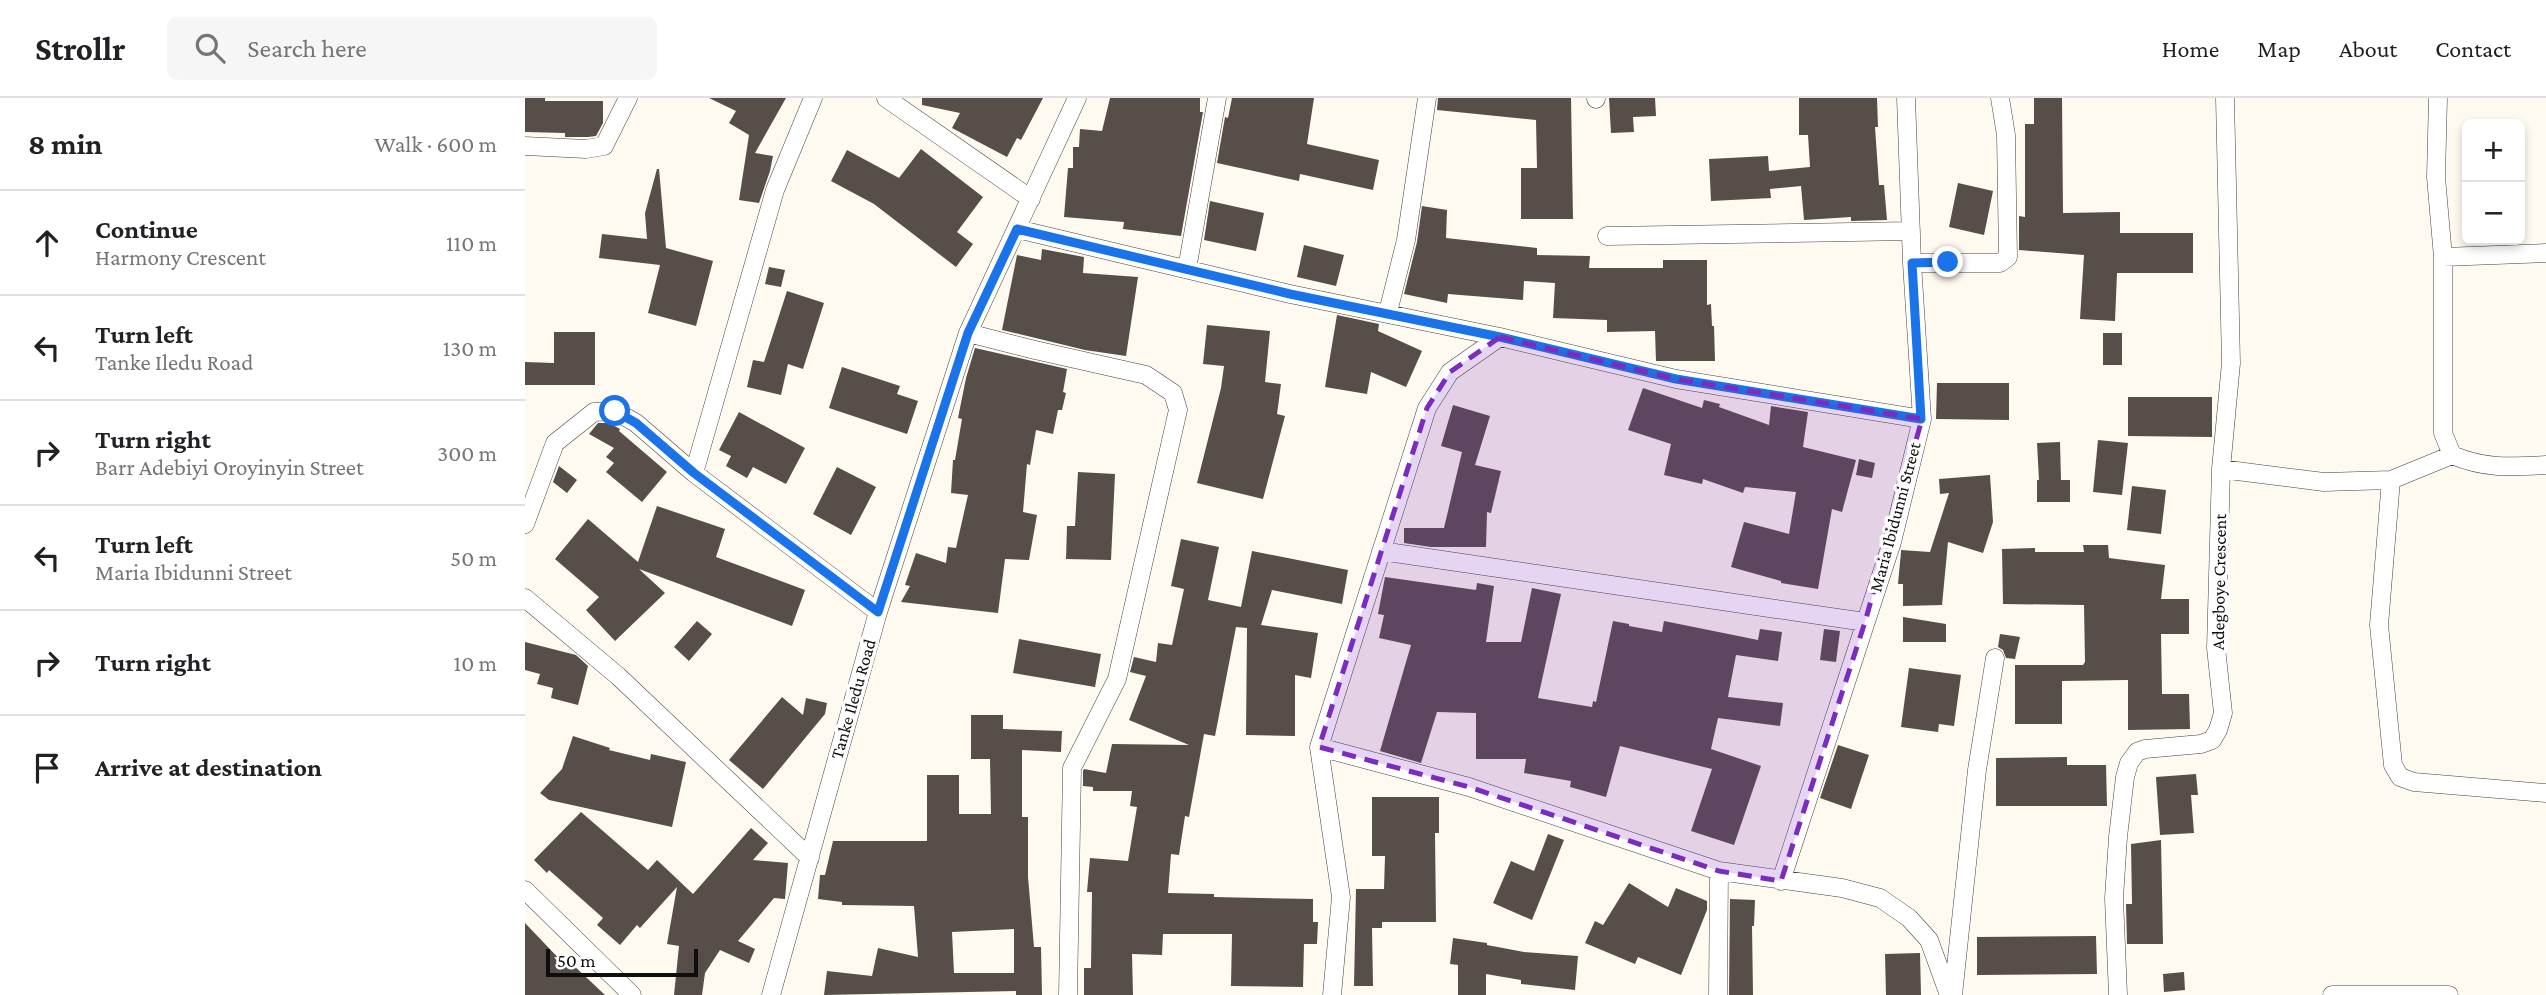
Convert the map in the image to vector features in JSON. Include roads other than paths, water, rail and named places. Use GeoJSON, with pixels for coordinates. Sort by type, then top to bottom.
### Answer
{"type":"FeatureCollection","features":[{"type":"Feature","properties":{"kind":"street"},"geometry":{"type":"LineString","coordinates":[[525,146],[586,149],[604,146],[628,98]]}},
{"type":"Feature","properties":{"kind":"street"},"geometry":{"type":"LineString","coordinates":[[694,473],[775,190],[813,98]]}},
{"type":"Feature","properties":{"kind":"street"},"geometry":{"type":"LineString","coordinates":[[886,98],[1031,199]]}},
{"type":"Feature","properties":{"kind":"street","name":"Tanke Iledu Road"},"geometry":{"type":"LineString","coordinates":[[771,995],[878,612],[968,333],[1077,98]]}},
{"type":"Feature","properties":{"kind":"street"},"geometry":{"type":"LineString","coordinates":[[1188,269],[1217,98]]}},
{"type":"Feature","properties":{"kind":"street"},"geometry":{"type":"LineString","coordinates":[[1388,312],[1406,240],[1427,98]]}},
{"type":"Feature","properties":{"kind":"street","name":"Maria Ibidunni Street"},"geometry":{"type":"LineString","coordinates":[[1781,881],[1892,542],[1921,419],[1906,98]]}},
{"type":"Feature","properties":{"kind":"street"},"geometry":{"type":"LineString","coordinates":[[1912,263],[2000,263],[2008,257],[2005,135],[2000,98]]}},
{"type":"Feature","properties":{"kind":"street","name":"Adegboye Crescent"},"geometry":{"type":"LineString","coordinates":[[2118,995],[2113,898],[2125,777],[2129,763],[2137,752],[2145,749],[2201,744],[2212,740],[2223,713],[2216,648],[2221,469],[2231,363],[2225,98]]}},
{"type":"Feature","properties":{"kind":"street"},"geometry":{"type":"LineString","coordinates":[[2438,98],[2436,177],[2443,257],[2443,433],[2452,455],[2472,464],[2504,467],[2546,465]]}},
{"type":"Feature","properties":{"kind":"street"},"geometry":{"type":"LineString","coordinates":[[1017,229],[1290,294],[1388,312],[1676,379],[1921,419]]}},
{"type":"Feature","properties":{"kind":"street"},"geometry":{"type":"LineString","coordinates":[[1607,236],[1911,230]]}},
{"type":"Feature","properties":{"kind":"street"},"geometry":{"type":"LineString","coordinates":[[2443,257],[2546,253]]}},
{"type":"Feature","properties":{"kind":"street"},"geometry":{"type":"LineString","coordinates":[[968,333],[1035,351],[1146,375],[1173,393],[1178,410],[1117,679],[1072,768],[1067,995]]}},
{"type":"Feature","properties":{"kind":"street"},"geometry":{"type":"LineString","coordinates":[[1332,995],[1341,897],[1319,747],[1427,408],[1450,372],[1500,337]]}},
{"type":"Feature","properties":{"kind":"street"},"geometry":{"type":"LineString","coordinates":[[525,524],[555,443],[594,412],[615,411],[636,423],[694,473],[878,612]]}},
{"type":"Feature","properties":{"kind":"street"},"geometry":{"type":"LineString","coordinates":[[2221,469],[2324,482],[2391,480],[2452,455]]}},
{"type":"Feature","properties":{"kind":"street"},"geometry":{"type":"LineString","coordinates":[[2391,480],[2379,625],[2393,765],[2400,777],[2414,782],[2546,793]]}},
{"type":"Feature","properties":{"kind":"street"},"geometry":{"type":"LineString","coordinates":[[1381,551],[1865,622]]}},
{"type":"Feature","properties":{"kind":"street"},"geometry":{"type":"LineString","coordinates":[[525,598],[618,676],[810,858]]}},
{"type":"Feature","properties":{"kind":"street"},"geometry":{"type":"LineString","coordinates":[[1951,995],[1977,770],[1995,658]]}},
{"type":"Feature","properties":{"kind":"street"},"geometry":{"type":"LineString","coordinates":[[1319,747],[1469,788],[1719,871],[1842,888],[1880,898],[1909,918],[1929,940],[1951,995]]}},
{"type":"Feature","properties":{"kind":"street"},"geometry":{"type":"LineString","coordinates":[[1718,995],[1719,871]]}},
{"type":"Feature","properties":{"kind":"street"},"geometry":{"type":"LineString","coordinates":[[525,890],[632,995]]}},
{"type":"Feature","properties":{"kind":"street"},"geometry":{"type":"LineString","coordinates":[[2332,995],[2449,995]]}}]}
